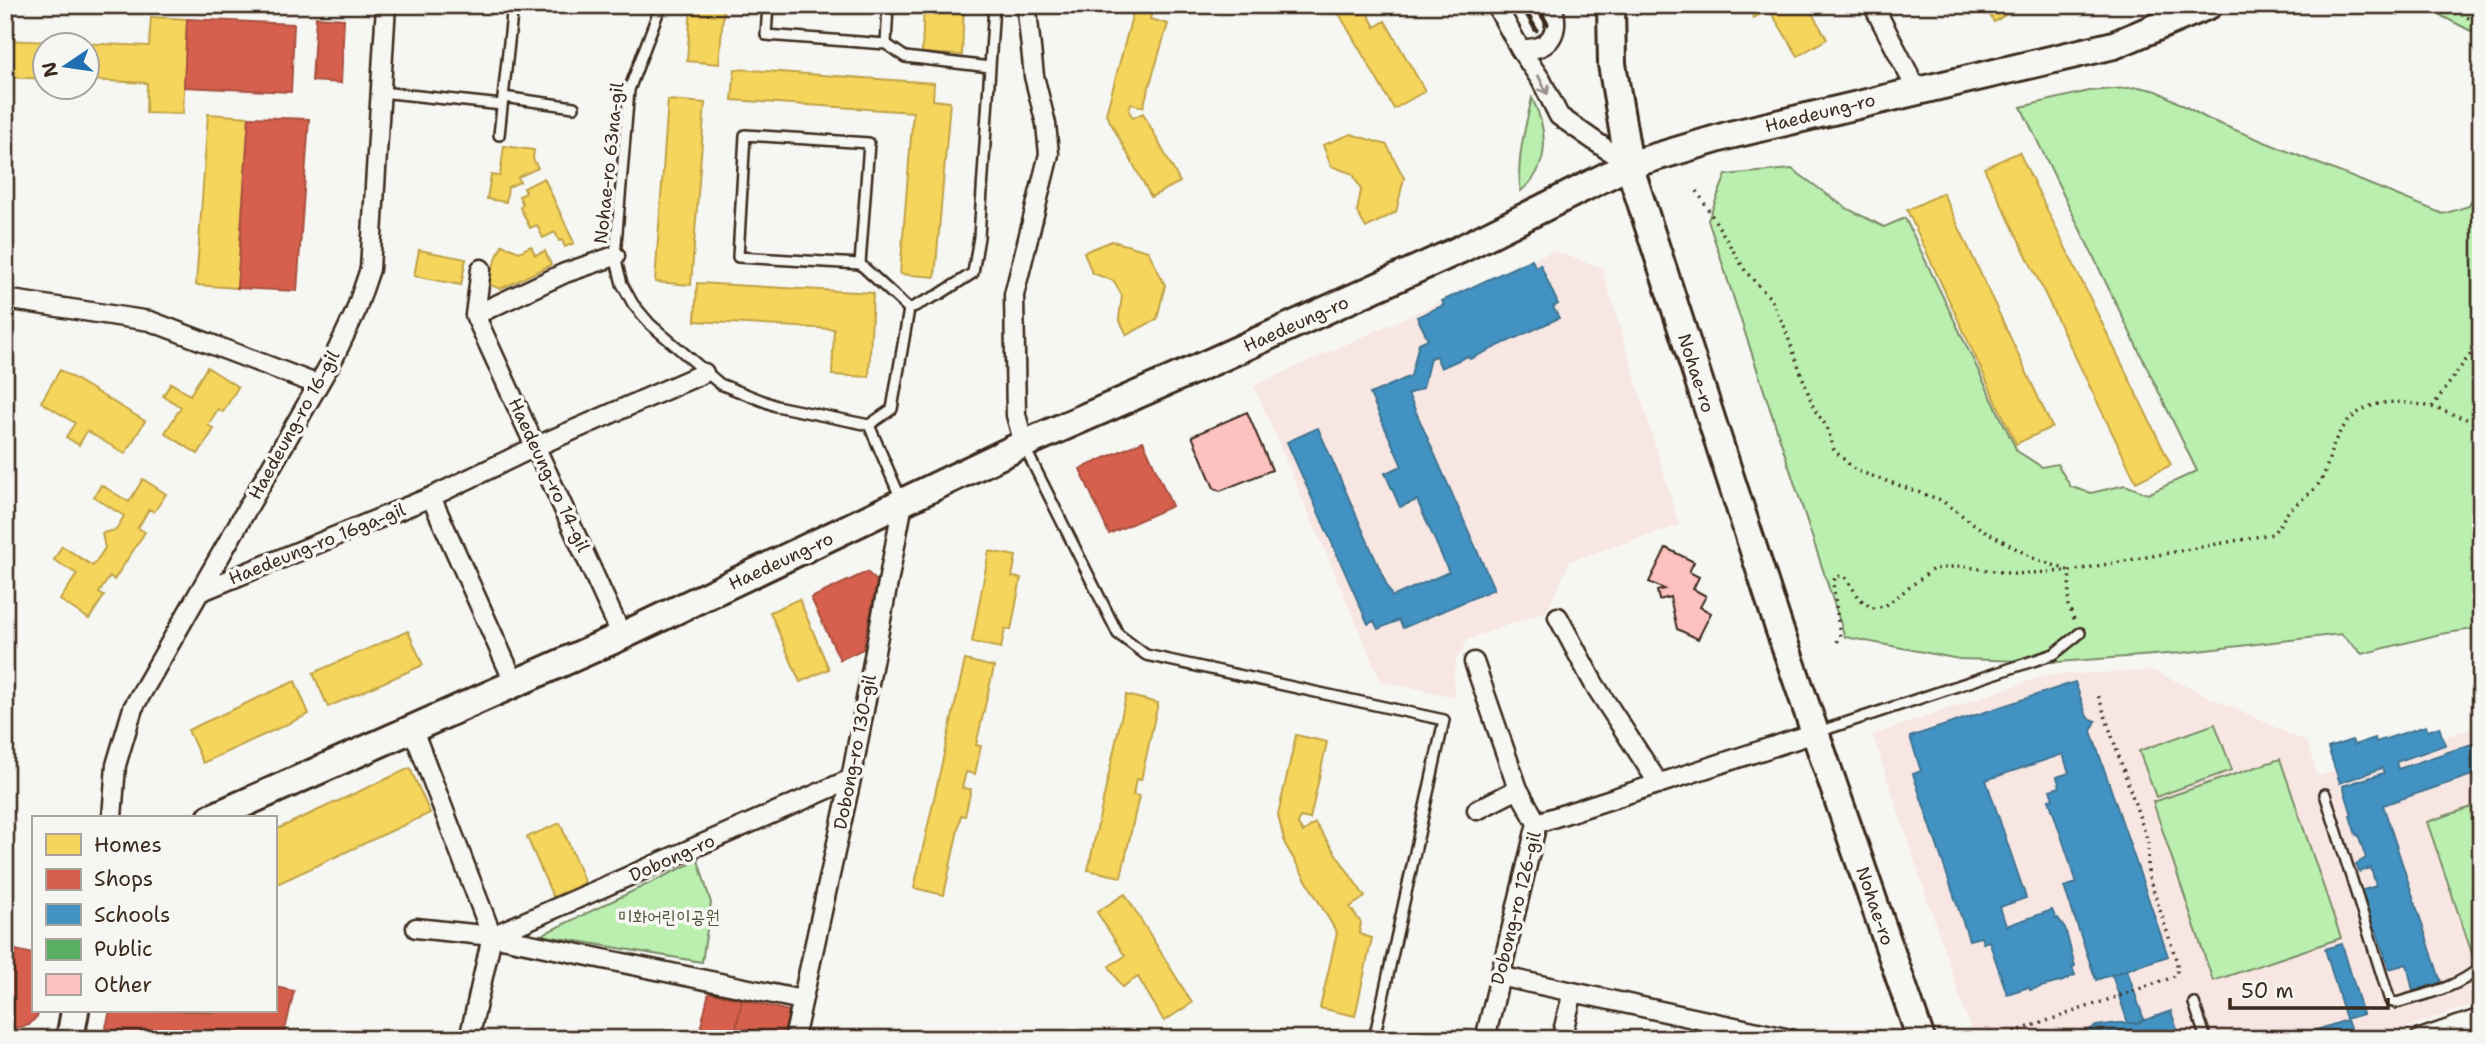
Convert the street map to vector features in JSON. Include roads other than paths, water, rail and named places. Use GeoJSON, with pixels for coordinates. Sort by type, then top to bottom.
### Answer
{"type":"FeatureCollection","features":[{"type":"Feature","properties":{"kind":"main road","name":"Nohae-ro"},"geometry":{"type":"LineString","coordinates":[[1611,5],[1612,64],[1629,165],[1815,733],[1921,1039]]}},
{"type":"Feature","properties":{"kind":"main road","name":"Haedeung-ro"},"geometry":{"type":"LineString","coordinates":[[216,816],[622,636],[1024,444],[1459,250],[1629,165],[1730,135],[2114,45],[2209,5]]}},
{"type":"Feature","properties":{"kind":"main road"},"geometry":{"type":"LineString","coordinates":[[70,1039],[75,1012]]}},
{"type":"Feature","properties":{"kind":"street","name":"Haedeung-ro 16-gil"},"geometry":{"type":"LineString","coordinates":[[112,816],[116,765],[134,708],[316,384],[334,357],[355,313],[370,269],[386,5]]}},
{"type":"Feature","properties":{"kind":"street"},"geometry":{"type":"LineString","coordinates":[[1024,444],[1016,415],[1014,295],[1049,154],[1046,124],[1034,76],[1028,5]]}},
{"type":"Feature","properties":{"kind":"street"},"geometry":{"type":"LineString","coordinates":[[1496,5],[1520,50],[1541,80],[1559,116],[1629,165]]}},
{"type":"Feature","properties":{"kind":"street"},"geometry":{"type":"LineString","coordinates":[[1520,50],[1541,47],[1555,34],[1552,5]]}},
{"type":"Feature","properties":{"kind":"street"},"geometry":{"type":"LineString","coordinates":[[1873,5],[1917,90]]}},
{"type":"Feature","properties":{"kind":"street"},"geometry":{"type":"LineString","coordinates":[[475,315],[565,273],[615,256]]}},
{"type":"Feature","properties":{"kind":"street"},"geometry":{"type":"LineString","coordinates":[[475,315],[481,269]]}},
{"type":"Feature","properties":{"kind":"street"},"geometry":{"type":"LineString","coordinates":[[5,299],[150,321],[316,384]]}},
{"type":"Feature","properties":{"kind":"street","name":"Haedeung-ro 14-gil"},"geometry":{"type":"LineString","coordinates":[[475,315],[622,636]]}},
{"type":"Feature","properties":{"kind":"street","name":"Haedeung-ro 16ga-gil"},"geometry":{"type":"LineString","coordinates":[[202,591],[431,498],[537,446],[704,373]]}},
{"type":"Feature","properties":{"kind":"street"},"geometry":{"type":"LineString","coordinates":[[431,498],[515,684]]}},
{"type":"Feature","properties":{"kind":"street","name":"Dobong-ro 130-gil"},"geometry":{"type":"LineString","coordinates":[[794,1039],[851,779],[903,503]]}},
{"type":"Feature","properties":{"kind":"street"},"geometry":{"type":"LineString","coordinates":[[1559,617],[1594,684],[1660,784]]}},
{"type":"Feature","properties":{"kind":"street","name":"Dobong-ro 126-gil"},"geometry":{"type":"LineString","coordinates":[[1474,662],[1518,789],[1537,823],[1485,1039]]}},
{"type":"Feature","properties":{"kind":"street"},"geometry":{"type":"LineString","coordinates":[[412,730],[492,936],[469,1039]]}},
{"type":"Feature","properties":{"kind":"street"},"geometry":{"type":"LineString","coordinates":[[1537,823],[1815,733]]}},
{"type":"Feature","properties":{"kind":"street","name":"Dobong-ro"},"geometry":{"type":"LineString","coordinates":[[416,928],[492,936],[851,779]]}},
{"type":"Feature","properties":{"kind":"street"},"geometry":{"type":"LineString","coordinates":[[1477,810],[1518,789]]}},
{"type":"Feature","properties":{"kind":"street"},"geometry":{"type":"LineString","coordinates":[[492,936],[802,1000]]}},
{"type":"Feature","properties":{"kind":"street"},"geometry":{"type":"LineString","coordinates":[[1499,976],[1573,992],[1725,1032],[1790,1039]]}},
{"type":"Feature","properties":{"kind":"street"},"geometry":{"type":"LineString","coordinates":[[1561,1039],[1573,992]]}},
{"type":"Feature","properties":{"kind":"street"},"geometry":{"type":"LineString","coordinates":[[2420,1039],[2481,1018]]}},
{"type":"Feature","properties":{"kind":"lane"},"geometry":{"type":"LineString","coordinates":[[499,135],[513,5]]}},
{"type":"Feature","properties":{"kind":"lane","name":"Nohae-ro 63na-gil"},"geometry":{"type":"LineString","coordinates":[[661,5],[629,90],[615,256],[622,285],[633,304],[650,324],[720,384],[776,406],[869,425]]}},
{"type":"Feature","properties":{"kind":"lane"},"geometry":{"type":"LineString","coordinates":[[768,5],[766,35],[886,44],[905,57],[990,67]]}},
{"type":"Feature","properties":{"kind":"lane"},"geometry":{"type":"LineString","coordinates":[[886,44],[888,5]]}},
{"type":"Feature","properties":{"kind":"lane"},"geometry":{"type":"LineString","coordinates":[[909,309],[940,294],[973,273],[979,237],[994,5]]}},
{"type":"Feature","properties":{"kind":"lane"},"geometry":{"type":"LineString","coordinates":[[381,92],[574,107]]}},
{"type":"Feature","properties":{"kind":"lane"},"geometry":{"type":"LineString","coordinates":[[860,264],[869,143],[745,135],[738,257],[860,264],[909,309]]}},
{"type":"Feature","properties":{"kind":"lane"},"geometry":{"type":"LineString","coordinates":[[903,503],[869,425],[892,409],[909,309]]}},
{"type":"Feature","properties":{"kind":"lane"},"geometry":{"type":"LineString","coordinates":[[1024,444],[1118,634],[1146,655],[1444,720],[1374,1039]]}},
{"type":"Feature","properties":{"kind":"lane"},"geometry":{"type":"LineString","coordinates":[[1815,733],[2054,654],[2080,633]]}},
{"type":"Feature","properties":{"kind":"lane"},"geometry":{"type":"LineString","coordinates":[[2325,794],[2390,1001],[2396,1003],[2454,985],[2469,978],[2481,967]]}},
{"type":"Feature","properties":{"kind":"lane"},"geometry":{"type":"LineString","coordinates":[[2194,1003],[2206,1039]]}},
{"type":"Feature","properties":{"kind":"railway"},"geometry":{"type":"LineString","coordinates":[[1522,5],[1536,30]]}},
{"type":"Feature","properties":{"kind":"railway"},"geometry":{"type":"LineString","coordinates":[[1536,5],[1547,24]]}},
{"type":"Feature","properties":{"kind":"park label","name":"미화어린이공원"},"geometry":{"type":"Point","coordinates":[669,917]}}]}
